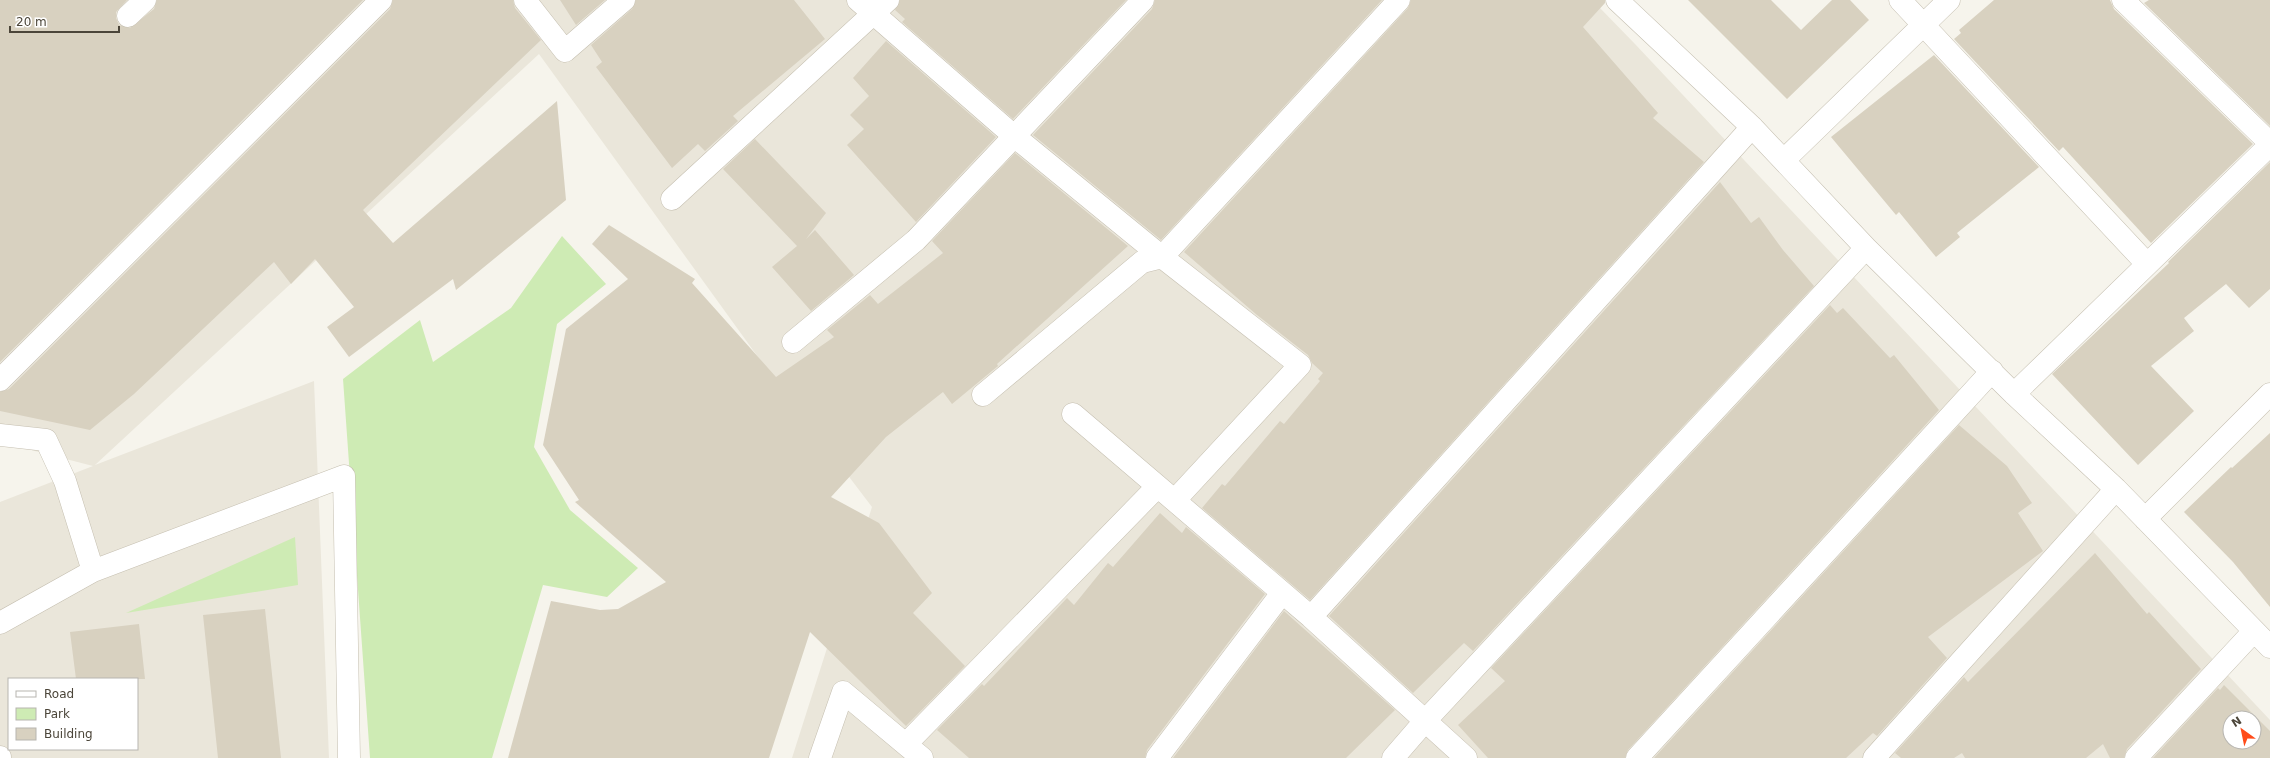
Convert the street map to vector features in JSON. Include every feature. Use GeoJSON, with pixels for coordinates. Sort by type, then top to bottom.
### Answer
{"type":"FeatureCollection","features":[{"type":"Feature","properties":{"kind":"street"},"geometry":{"type":"LineString","coordinates":[[128,16],[145,0]]}},
{"type":"Feature","properties":{"kind":"street"},"geometry":{"type":"LineString","coordinates":[[0,380],[381,0]]}},
{"type":"Feature","properties":{"kind":"street"},"geometry":{"type":"LineString","coordinates":[[526,0],[565,51],[624,0]]}},
{"type":"Feature","properties":{"kind":"street"},"geometry":{"type":"LineString","coordinates":[[794,342],[916,240],[1143,0]]}},
{"type":"Feature","properties":{"kind":"street"},"geometry":{"type":"LineString","coordinates":[[983,395],[1142,262],[1162,257],[1399,0]]}},
{"type":"Feature","properties":{"kind":"street"},"geometry":{"type":"LineString","coordinates":[[1617,0],[1752,127],[1866,248],[2014,394],[2116,489],[2270,647]]}},
{"type":"Feature","properties":{"kind":"street"},"geometry":{"type":"LineString","coordinates":[[1900,0],[2147,264]]}},
{"type":"Feature","properties":{"kind":"street"},"geometry":{"type":"LineString","coordinates":[[1784,160],[1923,23],[1949,0]]}},
{"type":"Feature","properties":{"kind":"street"},"geometry":{"type":"LineString","coordinates":[[2014,394],[2270,144],[2123,0]]}},
{"type":"Feature","properties":{"kind":"street"},"geometry":{"type":"LineString","coordinates":[[672,199],[873,5],[1014,136],[1162,257],[1300,365],[1175,500]]}},
{"type":"Feature","properties":{"kind":"street"},"geometry":{"type":"LineString","coordinates":[[1311,618],[1752,127]]}},
{"type":"Feature","properties":{"kind":"street"},"geometry":{"type":"LineString","coordinates":[[1393,758],[1425,721],[1866,248]]}},
{"type":"Feature","properties":{"kind":"street"},"geometry":{"type":"LineString","coordinates":[[1637,758],[1992,371]]}},
{"type":"Feature","properties":{"kind":"street"},"geometry":{"type":"LineString","coordinates":[[2145,519],[2270,394]]}},
{"type":"Feature","properties":{"kind":"street"},"geometry":{"type":"LineString","coordinates":[[1073,414],[1311,618],[1466,758]]}},
{"type":"Feature","properties":{"kind":"street"},"geometry":{"type":"LineString","coordinates":[[0,435],[46,440],[65,481],[93,571]]}},
{"type":"Feature","properties":{"kind":"street"},"geometry":{"type":"LineString","coordinates":[[0,623],[93,571],[344,476],[349,758]]}},
{"type":"Feature","properties":{"kind":"street"},"geometry":{"type":"LineString","coordinates":[[820,758],[843,692],[915,751],[1157,487]]}},
{"type":"Feature","properties":{"kind":"street"},"geometry":{"type":"LineString","coordinates":[[1874,758],[2116,489]]}},
{"type":"Feature","properties":{"kind":"street"},"geometry":{"type":"LineString","coordinates":[[1157,758],[1282,593]]}},
{"type":"Feature","properties":{"kind":"street"},"geometry":{"type":"LineString","coordinates":[[2136,758],[2254,631]]}},
{"type":"Feature","properties":{"kind":"shaded area"},"geometry":{"type":"Polygon","coordinates":[[[0,0],[1586,0],[1600,8],[1635,44],[2261,710],[2222,710],[2222,750],[2262,750],[2262,711],[2270,720],[2270,758],[792,758],[872,507],[758,357],[539,54],[95,465],[314,381],[329,758],[0,758],[0,502],[93,466],[0,442],[0,0]]]}},
{"type":"Feature","properties":{"kind":"green space"},"geometry":{"type":"Polygon","coordinates":[[[562,236],[606,284],[557,324],[534,447],[570,510],[638,568],[607,597],[543,585],[492,758],[370,758],[343,379],[420,320],[433,362],[511,308],[562,236]]]}},
{"type":"Feature","properties":{"kind":"green space"},"geometry":{"type":"Polygon","coordinates":[[[295,537],[298,585],[126,613],[295,537]]]}},
{"type":"Feature","properties":{"kind":"building"},"geometry":{"type":"Polygon","coordinates":[[[0,0],[127,0],[116,12],[116,18],[119,25],[130,28],[154,9],[157,0],[363,0],[0,362],[0,0]]]}},
{"type":"Feature","properties":{"kind":"building"},"geometry":{"type":"Polygon","coordinates":[[[393,0],[513,0],[515,8],[541,40],[363,210],[393,243],[557,101],[566,200],[456,290],[453,279],[349,357],[327,327],[354,307],[315,259],[291,284],[274,262],[134,394],[90,430],[0,411],[0,392],[9,389],[390,9],[393,0]]]}},
{"type":"Feature","properties":{"kind":"building"},"geometry":{"type":"Polygon","coordinates":[[[560,0],[605,0],[576,25],[560,0]]]}},
{"type":"Feature","properties":{"kind":"building"},"geometry":{"type":"Polygon","coordinates":[[[636,0],[794,0],[825,39],[733,116],[738,121],[705,151],[698,144],[672,168],[596,67],[602,62],[591,45],[632,9],[636,0]]]}},
{"type":"Feature","properties":{"kind":"building"},"geometry":{"type":"Polygon","coordinates":[[[900,0],[1126,0],[1013,119],[902,22],[905,19],[895,10],[900,0]]]}},
{"type":"Feature","properties":{"kind":"building"},"geometry":{"type":"Polygon","coordinates":[[[1155,0],[1382,0],[1161,240],[1033,135],[1152,9],[1155,0]]]}},
{"type":"Feature","properties":{"kind":"building"},"geometry":{"type":"Polygon","coordinates":[[[1411,0],[1605,0],[1605,3],[1583,27],[1658,113],[1653,118],[1704,162],[1310,600],[1202,508],[1222,484],[1225,486],[1280,421],[1284,424],[1320,381],[1318,379],[1323,373],[1312,363],[1308,355],[1257,315],[1184,252],[1408,8],[1411,0]]]}},
{"type":"Feature","properties":{"kind":"building"},"geometry":{"type":"Polygon","coordinates":[[[1688,0],[1771,0],[1801,30],[1832,0],[1850,0],[1869,20],[1787,99],[1688,0]]]}},
{"type":"Feature","properties":{"kind":"building"},"geometry":{"type":"Polygon","coordinates":[[[1994,0],[2110,0],[2114,9],[2253,144],[2151,243],[2063,147],[2059,151],[1954,39],[1961,33],[1959,30],[1994,0]]]}},
{"type":"Feature","properties":{"kind":"building"},"geometry":{"type":"Polygon","coordinates":[[[2149,0],[2270,0],[2270,126],[2144,3],[2149,0]]]}},
{"type":"Feature","properties":{"kind":"building"},"geometry":{"type":"Polygon","coordinates":[[[886,41],[996,137],[916,222],[847,145],[864,129],[850,115],[869,96],[853,78],[886,41]]]}},
{"type":"Feature","properties":{"kind":"building"},"geometry":{"type":"Polygon","coordinates":[[[1934,55],[2039,167],[1957,233],[1960,237],[1936,257],[1899,212],[1896,215],[1831,137],[1934,55]]]}},
{"type":"Feature","properties":{"kind":"building"},"geometry":{"type":"Polygon","coordinates":[[[755,139],[826,213],[806,239],[815,230],[854,275],[811,311],[772,267],[797,246],[723,169],[755,139]]]}},
{"type":"Feature","properties":{"kind":"building"},"geometry":{"type":"Polygon","coordinates":[[[1015,153],[1128,246],[997,364],[998,366],[952,404],[943,392],[886,437],[831,497],[879,523],[932,593],[913,613],[965,666],[906,726],[810,632],[769,758],[508,758],[551,601],[600,610],[618,609],[666,582],[575,502],[579,500],[543,445],[566,329],[628,279],[592,244],[609,225],[695,279],[692,283],[776,377],[834,337],[827,330],[870,295],[878,304],[943,253],[932,241],[1015,153]]]}},
{"type":"Feature","properties":{"kind":"building"},"geometry":{"type":"Polygon","coordinates":[[[2270,162],[2270,289],[2249,308],[2226,284],[2184,318],[2194,331],[2151,366],[2194,411],[2138,465],[2052,374],[2169,263],[2168,262],[2270,162]]]}},
{"type":"Feature","properties":{"kind":"building"},"geometry":{"type":"Polygon","coordinates":[[[1720,182],[1751,223],[1759,217],[1783,250],[1814,286],[1473,651],[1464,643],[1413,693],[1329,616],[1720,182]]]}},
{"type":"Feature","properties":{"kind":"building"},"geometry":{"type":"Polygon","coordinates":[[[1830,305],[1837,313],[1843,308],[1890,358],[1894,355],[1939,410],[1628,750],[1625,758],[1488,758],[1458,725],[1505,681],[1491,668],[1830,305]]]}},
{"type":"Feature","properties":{"kind":"building"},"geometry":{"type":"Polygon","coordinates":[[[1959,425],[2007,466],[2032,503],[2018,513],[2043,551],[1928,637],[1947,658],[1877,736],[1873,733],[1846,758],[1654,758],[1959,425]]]}},
{"type":"Feature","properties":{"kind":"building"},"geometry":{"type":"Polygon","coordinates":[[[2270,433],[2270,607],[2233,562],[2184,512],[2231,467],[2232,468],[2270,433]]]}},
{"type":"Feature","properties":{"kind":"building"},"geometry":{"type":"Polygon","coordinates":[[[1160,513],[1182,533],[1186,527],[1265,594],[1147,750],[1145,758],[969,758],[937,730],[982,684],[984,686],[1067,598],[1074,605],[1108,563],[1113,567],[1160,513]]]}},
{"type":"Feature","properties":{"kind":"building"},"geometry":{"type":"Polygon","coordinates":[[[2095,553],[2147,614],[2149,612],[2201,669],[2127,749],[2124,758],[2110,758],[2103,744],[2086,758],[1965,758],[1962,753],[1954,758],[1901,758],[1895,753],[1964,677],[1968,682],[2095,553]]]}},
{"type":"Feature","properties":{"kind":"building"},"geometry":{"type":"Polygon","coordinates":[[[265,609],[281,758],[218,758],[203,615],[265,609]]]}},
{"type":"Feature","properties":{"kind":"building"},"geometry":{"type":"Polygon","coordinates":[[[1284,611],[1395,710],[1346,758],[1173,758],[1284,611]]]}},
{"type":"Feature","properties":{"kind":"building"},"geometry":{"type":"Polygon","coordinates":[[[139,624],[145,679],[76,678],[70,632],[139,624]]]}},
{"type":"Feature","properties":{"kind":"building"},"geometry":{"type":"Polygon","coordinates":[[[2224,685],[2249,710],[2222,710],[2222,750],[2262,750],[2262,723],[2270,731],[2270,758],[2153,758],[2218,688],[2220,690],[2224,685]]]}}]}
